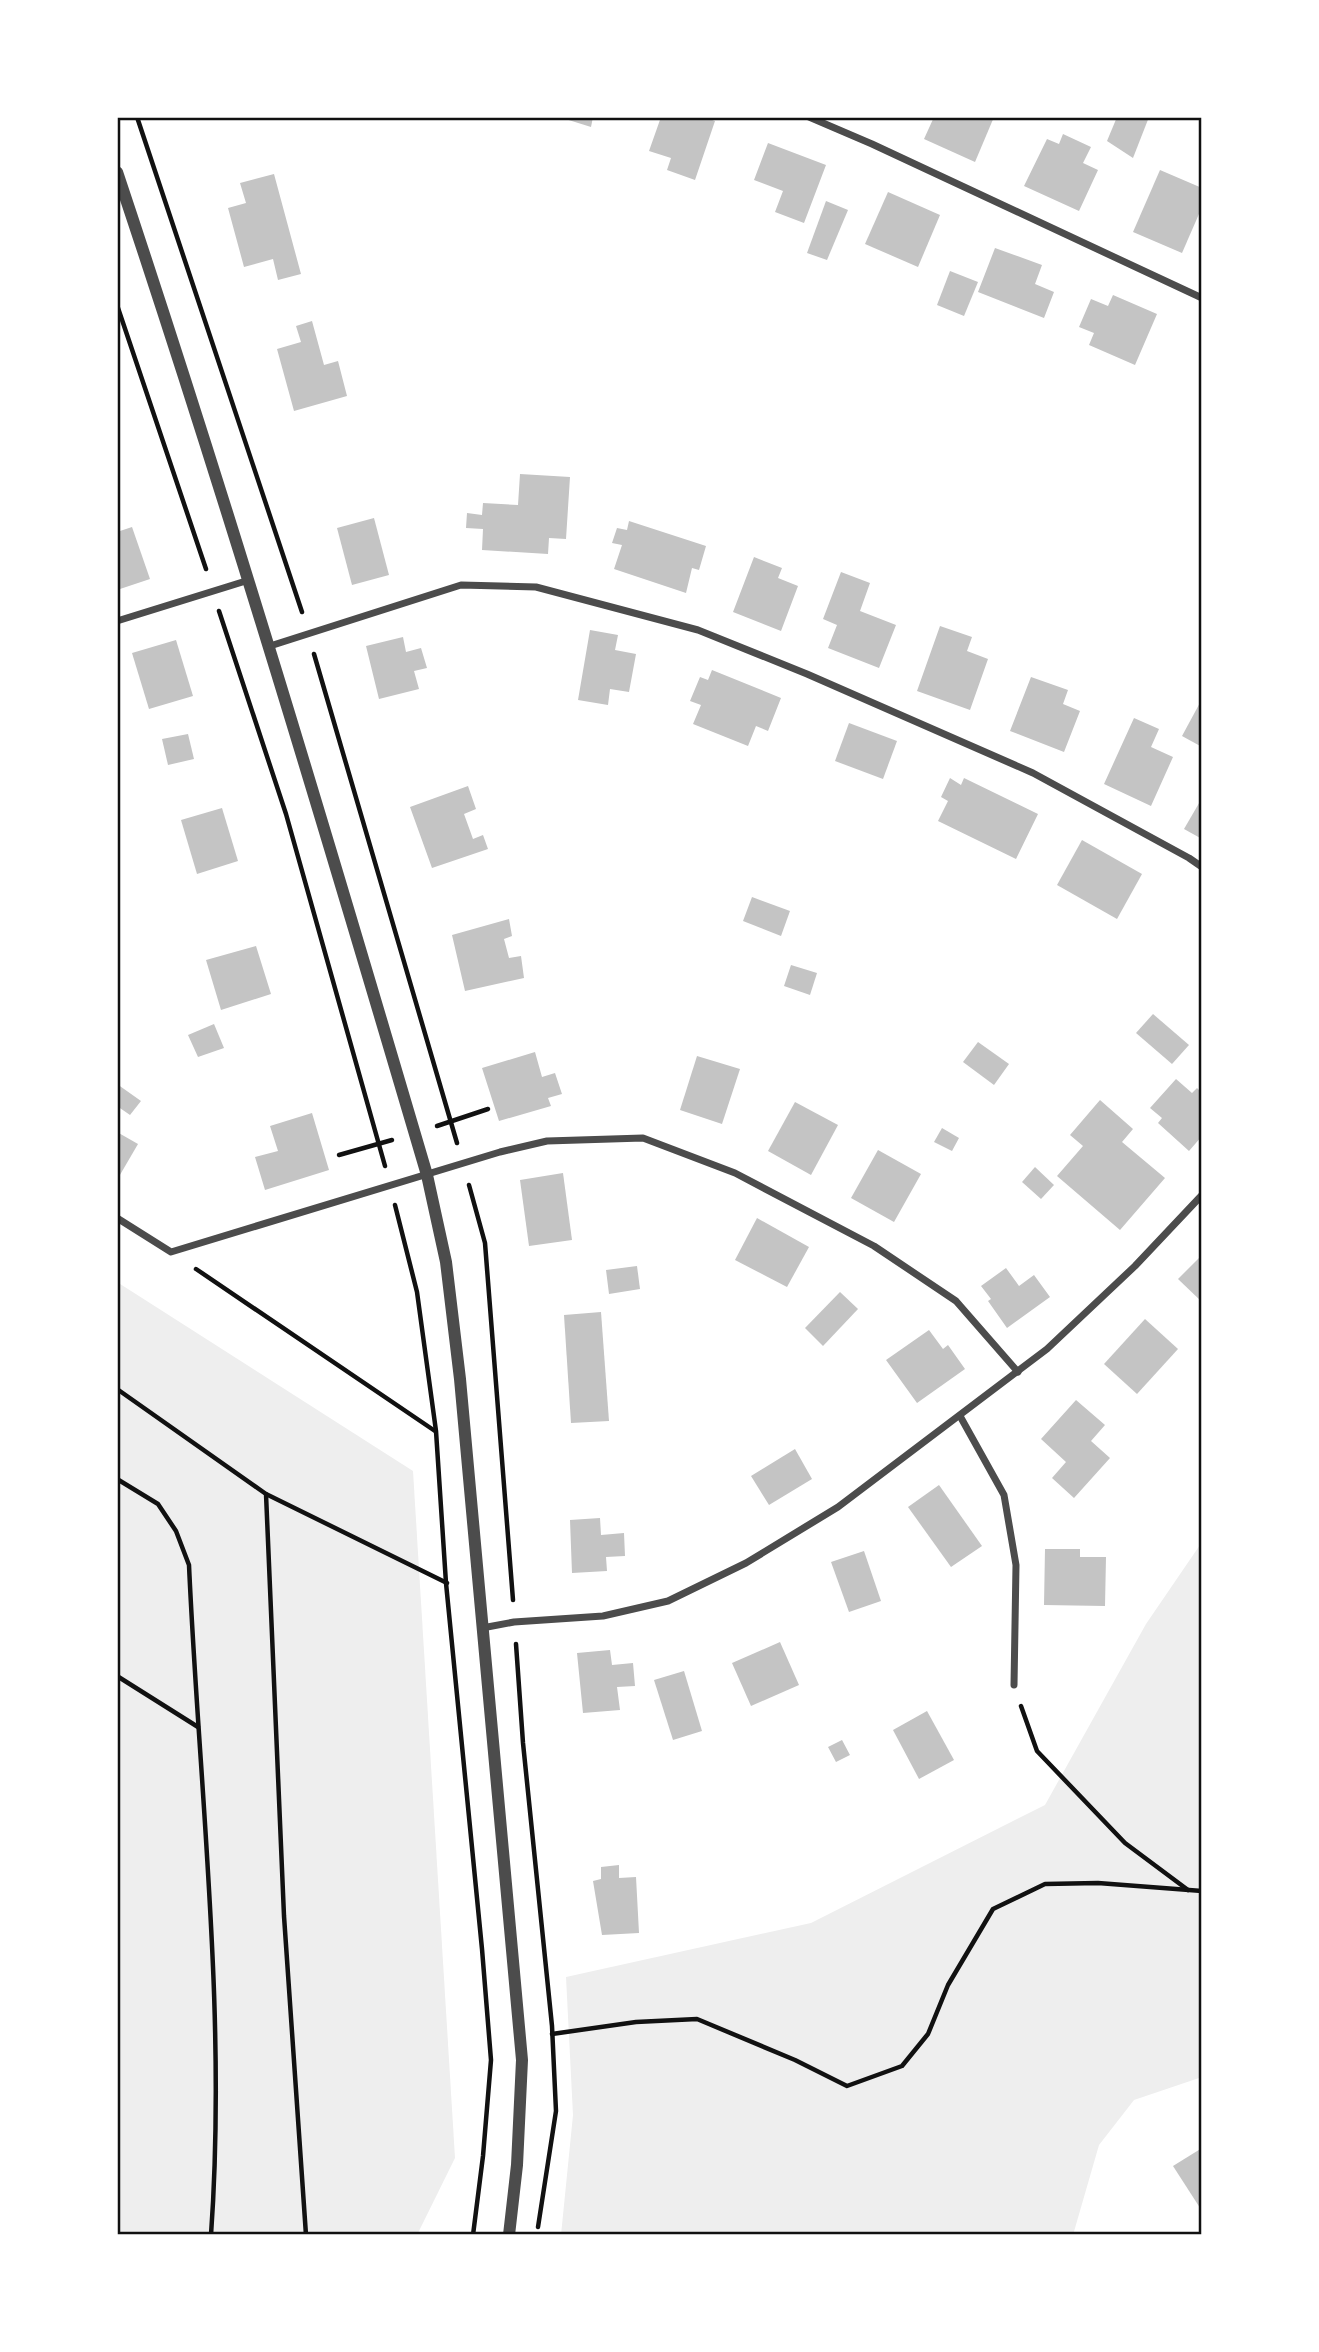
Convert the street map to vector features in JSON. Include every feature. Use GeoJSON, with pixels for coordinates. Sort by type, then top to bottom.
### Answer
{"type":"FeatureCollection","features":[{"type":"Feature","properties":{"kind":"street"},"geometry":{"type":"LineString","coordinates":[[809,117],[1202,298]]}},
{"type":"Feature","properties":{"kind":"street"},"geometry":{"type":"LineString","coordinates":[[117,172],[270,646],[427,1175],[446,1262],[460,1379],[522,2060],[517,2165],[509,2235]]}},
{"type":"Feature","properties":{"kind":"street"},"geometry":{"type":"LineString","coordinates":[[117,621],[248,580]]}},
{"type":"Feature","properties":{"kind":"street"},"geometry":{"type":"LineString","coordinates":[[270,646],[461,585],[536,587],[698,630],[807,674],[1033,773],[1202,867]]}},
{"type":"Feature","properties":{"kind":"street"},"geometry":{"type":"LineString","coordinates":[[117,1218],[171,1252],[500,1152],[547,1141],[643,1138],[735,1173],[874,1246],[956,1301],[1018,1372]]}},
{"type":"Feature","properties":{"kind":"street"},"geometry":{"type":"LineString","coordinates":[[482,1628],[514,1622],[603,1616],[668,1601],[746,1563],[838,1507],[1047,1349],[1135,1266],[1202,1195]]}},
{"type":"Feature","properties":{"kind":"street"},"geometry":{"type":"LineString","coordinates":[[960,1416],[1004,1496],[1016,1565],[1014,1685]]}},
{"type":"Feature","properties":{"kind":"path"},"geometry":{"type":"LineString","coordinates":[[117,305],[286,814],[391,1185],[416,1292],[436,1431],[446,1583],[491,2060],[473,2235]]}},
{"type":"Feature","properties":{"kind":"path"},"geometry":{"type":"LineString","coordinates":[[171,1252],[436,1431]]}},
{"type":"Feature","properties":{"kind":"path"},"geometry":{"type":"LineString","coordinates":[[117,1389],[266,1494],[446,1583]]}},
{"type":"Feature","properties":{"kind":"path"},"geometry":{"type":"LineString","coordinates":[[117,1479],[158,1504],[176,1531],[189,1565],[216,2057],[211,2235]]}},
{"type":"Feature","properties":{"kind":"path"},"geometry":{"type":"LineString","coordinates":[[266,1494],[284,1916],[306,2235]]}},
{"type":"Feature","properties":{"kind":"path"},"geometry":{"type":"LineString","coordinates":[[117,1676],[198,1727]]}},
{"type":"Feature","properties":{"kind":"path"},"geometry":{"type":"LineString","coordinates":[[1014,1685],[1037,1751],[1125,1843],[1189,1891]]}},
{"type":"Feature","properties":{"kind":"path"},"geometry":{"type":"LineString","coordinates":[[552,2034],[636,2022],[697,2020],[795,2060],[847,2086],[902,2066],[928,2034],[948,1985],[993,1909],[1045,1884],[1098,1882],[1202,1893]]}},
{"type":"Feature","properties":{"kind":"shaded area"},"geometry":{"type":"Polygon","coordinates":[[[117,1282],[413,1471],[455,2158],[417,2235],[117,2235],[117,1282]]]}},
{"type":"Feature","properties":{"kind":"shaded area"},"geometry":{"type":"Polygon","coordinates":[[[1202,1542],[1202,2077],[1134,2100],[1099,2145],[1073,2235],[561,2235],[573,2115],[566,1977],[811,1923],[1045,1805],[1146,1624],[1202,1542]]]}},
{"type":"Feature","properties":{"kind":"building"},"geometry":{"type":"Polygon","coordinates":[[[559,117],[593,117],[591,127],[559,117]]]}},
{"type":"Feature","properties":{"kind":"building"},"geometry":{"type":"Polygon","coordinates":[[[661,117],[704,117],[715,121],[695,180],[667,170],[671,158],[649,151],[661,117]]]}},
{"type":"Feature","properties":{"kind":"building"},"geometry":{"type":"Polygon","coordinates":[[[934,117],[994,117],[975,162],[924,139],[934,117]]]}},
{"type":"Feature","properties":{"kind":"building"},"geometry":{"type":"Polygon","coordinates":[[[1117,117],[1149,117],[1133,158],[1107,141],[1117,117]]]}},
{"type":"Feature","properties":{"kind":"building"},"geometry":{"type":"Polygon","coordinates":[[[1063,134],[1091,147],[1083,163],[1098,170],[1079,211],[1024,186],[1047,139],[1059,144],[1063,134]]]}},
{"type":"Feature","properties":{"kind":"building"},"geometry":{"type":"Polygon","coordinates":[[[768,143],[826,165],[804,223],[775,212],[783,191],[754,180],[768,143]]]}},
{"type":"Feature","properties":{"kind":"building"},"geometry":{"type":"Polygon","coordinates":[[[1160,170],[1202,188],[1202,207],[1182,253],[1133,232],[1160,170]]]}},
{"type":"Feature","properties":{"kind":"building"},"geometry":{"type":"Polygon","coordinates":[[[274,174],[301,274],[278,280],[273,259],[244,267],[228,208],[246,203],[240,183],[274,174]]]}},
{"type":"Feature","properties":{"kind":"building"},"geometry":{"type":"Polygon","coordinates":[[[888,192],[940,215],[918,267],[865,244],[888,192]]]}},
{"type":"Feature","properties":{"kind":"building"},"geometry":{"type":"Polygon","coordinates":[[[826,201],[848,210],[827,260],[807,253],[826,201]]]}},
{"type":"Feature","properties":{"kind":"building"},"geometry":{"type":"Polygon","coordinates":[[[995,248],[1042,265],[1035,284],[1054,292],[1044,318],[978,292],[995,248]]]}},
{"type":"Feature","properties":{"kind":"building"},"geometry":{"type":"Polygon","coordinates":[[[950,271],[978,282],[964,316],[937,305],[950,271]]]}},
{"type":"Feature","properties":{"kind":"building"},"geometry":{"type":"Polygon","coordinates":[[[1113,295],[1157,314],[1135,365],[1089,345],[1094,333],[1079,327],[1091,299],[1108,306],[1113,295]]]}},
{"type":"Feature","properties":{"kind":"building"},"geometry":{"type":"Polygon","coordinates":[[[312,321],[324,365],[338,361],[347,396],[294,411],[277,349],[301,342],[296,326],[312,321]]]}},
{"type":"Feature","properties":{"kind":"building"},"geometry":{"type":"Polygon","coordinates":[[[520,474],[570,477],[566,539],[549,538],[548,554],[482,550],[483,529],[466,528],[467,513],[482,515],[483,503],[518,505],[520,474]]]}},
{"type":"Feature","properties":{"kind":"building"},"geometry":{"type":"Polygon","coordinates":[[[374,518],[389,575],[352,585],[337,528],[374,518]]]}},
{"type":"Feature","properties":{"kind":"building"},"geometry":{"type":"Polygon","coordinates":[[[629,521],[706,546],[699,570],[692,568],[686,593],[614,569],[622,545],[612,543],[617,528],[627,530],[629,521]]]}},
{"type":"Feature","properties":{"kind":"building"},"geometry":{"type":"Polygon","coordinates":[[[132,527],[150,579],[117,590],[117,532],[132,527]]]}},
{"type":"Feature","properties":{"kind":"building"},"geometry":{"type":"Polygon","coordinates":[[[754,557],[782,568],[778,578],[798,586],[781,631],[733,612],[754,557]]]}},
{"type":"Feature","properties":{"kind":"building"},"geometry":{"type":"Polygon","coordinates":[[[841,572],[870,583],[860,611],[896,625],[879,668],[828,648],[837,625],[823,619],[841,572]]]}},
{"type":"Feature","properties":{"kind":"building"},"geometry":{"type":"Polygon","coordinates":[[[940,626],[972,637],[967,651],[988,659],[970,710],[917,691],[940,626]]]}},
{"type":"Feature","properties":{"kind":"building"},"geometry":{"type":"Polygon","coordinates":[[[590,630],[618,635],[615,650],[636,654],[629,692],[610,689],[608,705],[578,700],[590,630]]]}},
{"type":"Feature","properties":{"kind":"building"},"geometry":{"type":"Polygon","coordinates":[[[403,637],[406,652],[421,648],[427,668],[414,671],[419,689],[379,699],[366,646],[403,637]]]}},
{"type":"Feature","properties":{"kind":"building"},"geometry":{"type":"Polygon","coordinates":[[[176,640],[193,696],[149,709],[132,653],[176,640]]]}},
{"type":"Feature","properties":{"kind":"building"},"geometry":{"type":"Polygon","coordinates":[[[712,670],[781,698],[768,731],[756,726],[748,746],[693,724],[701,705],[690,701],[700,677],[708,680],[712,670]]]}},
{"type":"Feature","properties":{"kind":"building"},"geometry":{"type":"Polygon","coordinates":[[[1031,677],[1068,690],[1063,704],[1080,711],[1064,752],[1010,731],[1031,677]]]}},
{"type":"Feature","properties":{"kind":"building"},"geometry":{"type":"Polygon","coordinates":[[[1202,699],[1202,747],[1182,736],[1202,699]]]}},
{"type":"Feature","properties":{"kind":"building"},"geometry":{"type":"Polygon","coordinates":[[[1134,718],[1159,729],[1151,747],[1173,757],[1151,806],[1104,784],[1134,718]]]}},
{"type":"Feature","properties":{"kind":"building"},"geometry":{"type":"Polygon","coordinates":[[[849,723],[897,741],[883,779],[835,761],[849,723]]]}},
{"type":"Feature","properties":{"kind":"building"},"geometry":{"type":"Polygon","coordinates":[[[188,734],[194,759],[168,765],[162,739],[188,734]]]}},
{"type":"Feature","properties":{"kind":"building"},"geometry":{"type":"Polygon","coordinates":[[[950,778],[961,785],[964,778],[1038,814],[1016,859],[938,821],[948,801],[941,797],[950,778]]]}},
{"type":"Feature","properties":{"kind":"building"},"geometry":{"type":"Polygon","coordinates":[[[468,786],[476,809],[464,814],[473,839],[483,835],[488,849],[432,868],[410,807],[468,786]]]}},
{"type":"Feature","properties":{"kind":"building"},"geometry":{"type":"Polygon","coordinates":[[[1202,798],[1202,839],[1184,829],[1202,798]]]}},
{"type":"Feature","properties":{"kind":"building"},"geometry":{"type":"Polygon","coordinates":[[[222,808],[238,861],[197,874],[181,820],[222,808]]]}},
{"type":"Feature","properties":{"kind":"building"},"geometry":{"type":"Polygon","coordinates":[[[1082,840],[1142,874],[1117,919],[1057,885],[1082,840]]]}},
{"type":"Feature","properties":{"kind":"building"},"geometry":{"type":"Polygon","coordinates":[[[752,897],[790,911],[781,936],[743,921],[752,897]]]}},
{"type":"Feature","properties":{"kind":"building"},"geometry":{"type":"Polygon","coordinates":[[[509,919],[512,936],[504,939],[509,958],[521,956],[524,978],[465,991],[452,935],[509,919]]]}},
{"type":"Feature","properties":{"kind":"building"},"geometry":{"type":"Polygon","coordinates":[[[256,946],[271,994],[221,1010],[206,960],[256,946]]]}},
{"type":"Feature","properties":{"kind":"building"},"geometry":{"type":"Polygon","coordinates":[[[791,965],[817,973],[810,995],[784,986],[791,965]]]}},
{"type":"Feature","properties":{"kind":"building"},"geometry":{"type":"Polygon","coordinates":[[[1153,1014],[1189,1045],[1172,1064],[1136,1033],[1153,1014]]]}},
{"type":"Feature","properties":{"kind":"building"},"geometry":{"type":"Polygon","coordinates":[[[214,1024],[224,1048],[198,1057],[188,1035],[214,1024]]]}},
{"type":"Feature","properties":{"kind":"building"},"geometry":{"type":"Polygon","coordinates":[[[978,1042],[1009,1064],[994,1085],[963,1062],[978,1042]]]}},
{"type":"Feature","properties":{"kind":"building"},"geometry":{"type":"Polygon","coordinates":[[[535,1052],[542,1077],[555,1073],[562,1094],[548,1098],[551,1106],[499,1121],[482,1068],[535,1052]]]}},
{"type":"Feature","properties":{"kind":"building"},"geometry":{"type":"Polygon","coordinates":[[[697,1056],[740,1069],[722,1124],[680,1110],[697,1056]]]}},
{"type":"Feature","properties":{"kind":"building"},"geometry":{"type":"Polygon","coordinates":[[[1176,1079],[1192,1093],[1197,1088],[1202,1093],[1202,1136],[1189,1151],[1158,1123],[1162,1118],[1150,1108],[1176,1079]]]}},
{"type":"Feature","properties":{"kind":"building"},"geometry":{"type":"Polygon","coordinates":[[[117,1084],[141,1101],[130,1115],[117,1106],[117,1084]]]}},
{"type":"Feature","properties":{"kind":"building"},"geometry":{"type":"Polygon","coordinates":[[[1100,1100],[1133,1129],[1122,1142],[1165,1178],[1120,1230],[1057,1176],[1083,1146],[1070,1135],[1100,1100]]]}},
{"type":"Feature","properties":{"kind":"building"},"geometry":{"type":"Polygon","coordinates":[[[795,1102],[838,1125],[811,1175],[768,1151],[795,1102]]]}},
{"type":"Feature","properties":{"kind":"building"},"geometry":{"type":"Polygon","coordinates":[[[312,1113],[329,1170],[265,1190],[255,1157],[278,1151],[270,1126],[312,1113]]]}},
{"type":"Feature","properties":{"kind":"building"},"geometry":{"type":"Polygon","coordinates":[[[942,1128],[959,1138],[952,1151],[934,1142],[942,1128]]]}},
{"type":"Feature","properties":{"kind":"building"},"geometry":{"type":"Polygon","coordinates":[[[117,1132],[138,1144],[117,1180],[117,1132]]]}},
{"type":"Feature","properties":{"kind":"building"},"geometry":{"type":"Polygon","coordinates":[[[878,1150],[921,1174],[894,1222],[851,1198],[878,1150]]]}},
{"type":"Feature","properties":{"kind":"building"},"geometry":{"type":"Polygon","coordinates":[[[1035,1167],[1054,1185],[1041,1199],[1022,1182],[1035,1167]]]}},
{"type":"Feature","properties":{"kind":"building"},"geometry":{"type":"Polygon","coordinates":[[[563,1173],[572,1240],[529,1246],[520,1180],[563,1173]]]}},
{"type":"Feature","properties":{"kind":"building"},"geometry":{"type":"Polygon","coordinates":[[[757,1218],[809,1247],[787,1287],[735,1260],[757,1218]]]}},
{"type":"Feature","properties":{"kind":"building"},"geometry":{"type":"Polygon","coordinates":[[[1202,1255],[1202,1302],[1178,1279],[1202,1255]]]}},
{"type":"Feature","properties":{"kind":"building"},"geometry":{"type":"Polygon","coordinates":[[[637,1266],[640,1289],[609,1294],[606,1270],[637,1266]]]}},
{"type":"Feature","properties":{"kind":"building"},"geometry":{"type":"Polygon","coordinates":[[[1006,1268],[1019,1286],[1034,1275],[1050,1297],[1007,1328],[981,1286],[1006,1268]]]}},
{"type":"Feature","properties":{"kind":"building"},"geometry":{"type":"Polygon","coordinates":[[[840,1292],[858,1309],[823,1346],[805,1328],[840,1292]]]}},
{"type":"Feature","properties":{"kind":"building"},"geometry":{"type":"Polygon","coordinates":[[[601,1312],[609,1421],[571,1423],[564,1315],[601,1312]]]}},
{"type":"Feature","properties":{"kind":"building"},"geometry":{"type":"Polygon","coordinates":[[[1145,1319],[1178,1349],[1137,1394],[1104,1364],[1145,1319]]]}},
{"type":"Feature","properties":{"kind":"building"},"geometry":{"type":"Polygon","coordinates":[[[929,1330],[943,1349],[948,1345],[965,1369],[917,1403],[886,1360],[929,1330]]]}},
{"type":"Feature","properties":{"kind":"building"},"geometry":{"type":"Polygon","coordinates":[[[1076,1400],[1105,1425],[1091,1441],[1110,1458],[1074,1498],[1052,1478],[1066,1462],[1041,1439],[1076,1400]]]}},
{"type":"Feature","properties":{"kind":"building"},"geometry":{"type":"Polygon","coordinates":[[[795,1449],[812,1479],[769,1505],[751,1476],[795,1449]]]}},
{"type":"Feature","properties":{"kind":"building"},"geometry":{"type":"Polygon","coordinates":[[[939,1485],[982,1546],[951,1567],[908,1507],[939,1485]]]}},
{"type":"Feature","properties":{"kind":"building"},"geometry":{"type":"Polygon","coordinates":[[[600,1518],[601,1535],[624,1533],[625,1556],[606,1557],[607,1571],[572,1573],[570,1520],[600,1518]]]}},
{"type":"Feature","properties":{"kind":"building"},"geometry":{"type":"Polygon","coordinates":[[[1045,1549],[1080,1549],[1080,1557],[1106,1557],[1105,1606],[1044,1605],[1045,1549]]]}},
{"type":"Feature","properties":{"kind":"building"},"geometry":{"type":"Polygon","coordinates":[[[864,1551],[881,1601],[849,1612],[831,1562],[864,1551]]]}},
{"type":"Feature","properties":{"kind":"building"},"geometry":{"type":"Polygon","coordinates":[[[780,1642],[799,1685],[751,1706],[732,1663],[780,1642]]]}},
{"type":"Feature","properties":{"kind":"building"},"geometry":{"type":"Polygon","coordinates":[[[610,1650],[612,1665],[633,1663],[635,1686],[617,1687],[620,1710],[583,1713],[577,1653],[610,1650]]]}},
{"type":"Feature","properties":{"kind":"building"},"geometry":{"type":"Polygon","coordinates":[[[684,1671],[702,1731],[673,1740],[654,1680],[684,1671]]]}},
{"type":"Feature","properties":{"kind":"building"},"geometry":{"type":"Polygon","coordinates":[[[927,1711],[954,1760],[919,1779],[893,1730],[927,1711]]]}},
{"type":"Feature","properties":{"kind":"building"},"geometry":{"type":"Polygon","coordinates":[[[842,1740],[850,1755],[836,1762],[828,1747],[842,1740]]]}},
{"type":"Feature","properties":{"kind":"building"},"geometry":{"type":"Polygon","coordinates":[[[619,1865],[619,1878],[636,1877],[639,1933],[602,1935],[593,1881],[601,1879],[601,1867],[619,1865]]]}},
{"type":"Feature","properties":{"kind":"building"},"geometry":{"type":"Polygon","coordinates":[[[1202,2148],[1202,2211],[1173,2166],[1202,2148]]]}}]}
